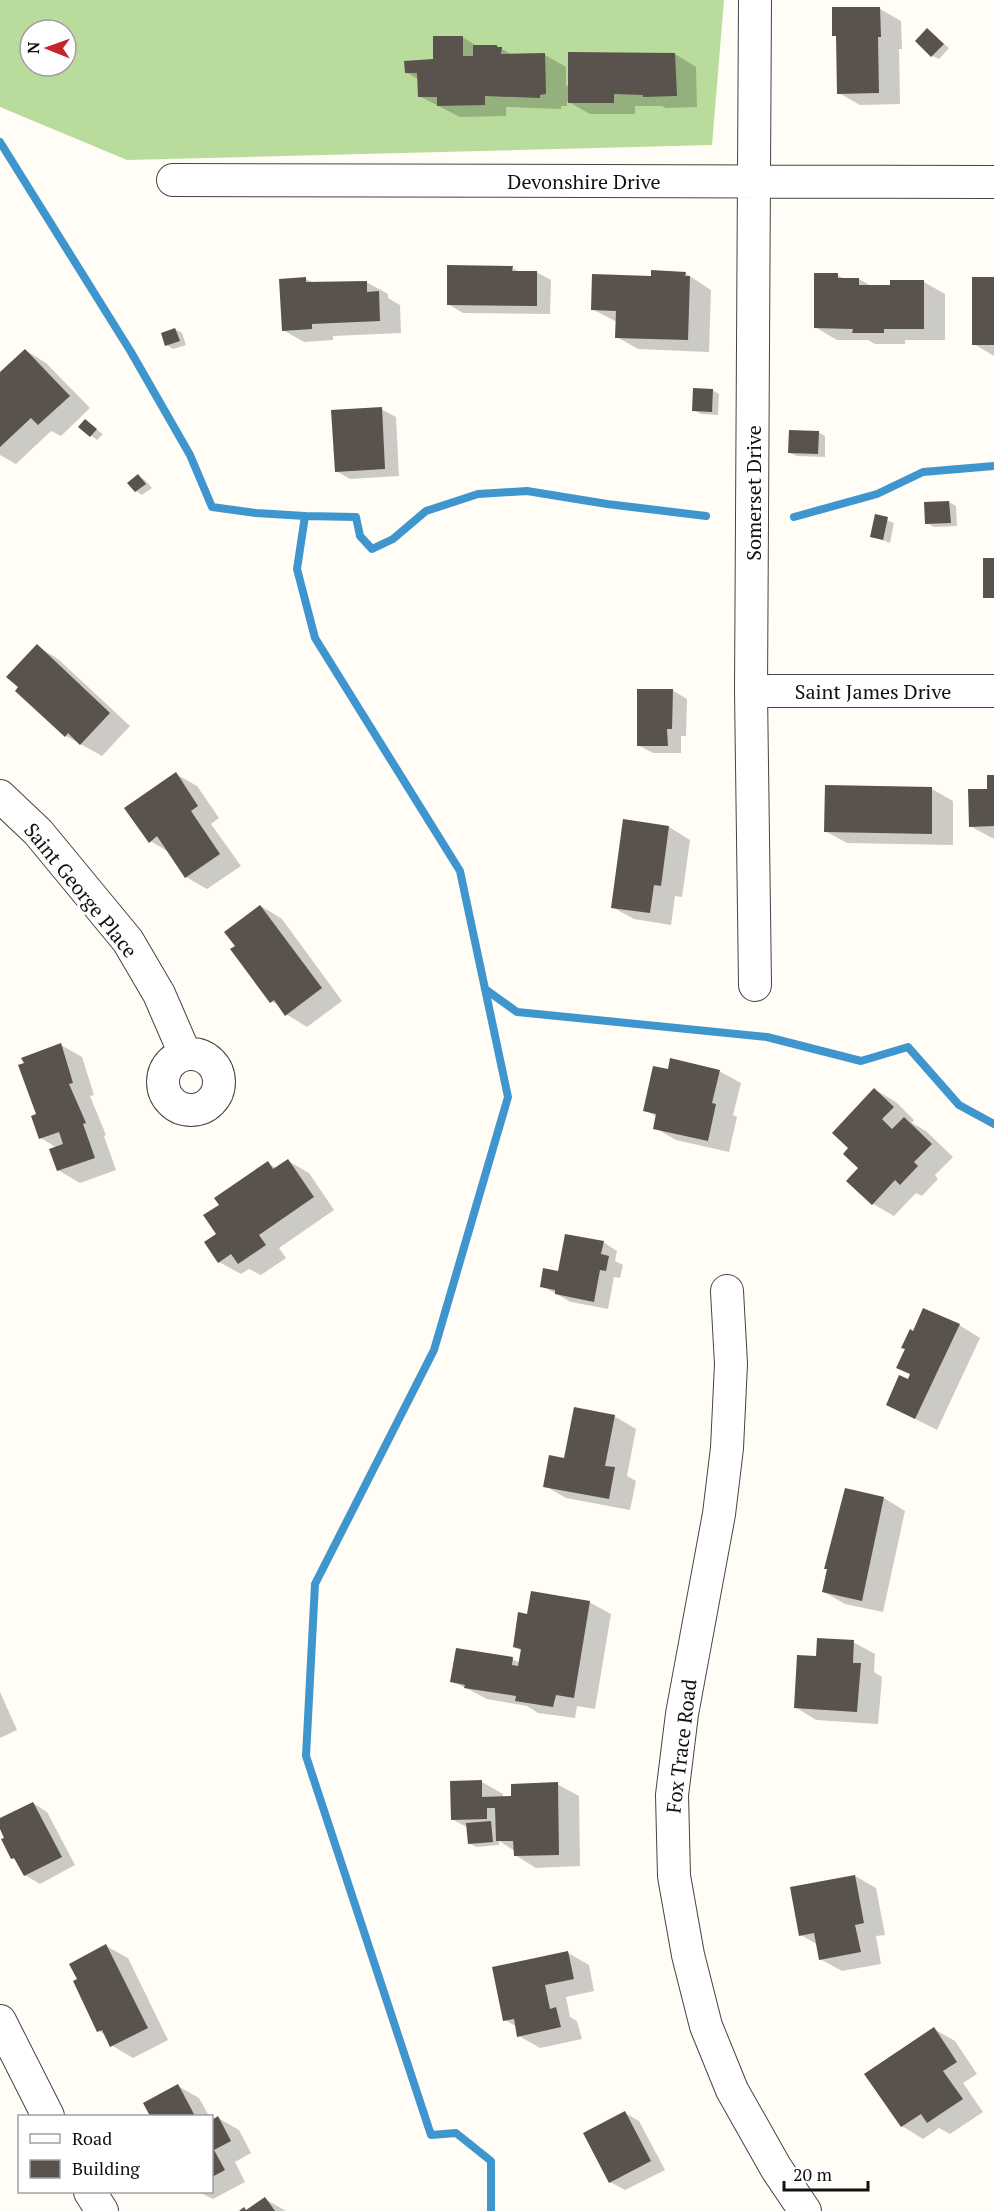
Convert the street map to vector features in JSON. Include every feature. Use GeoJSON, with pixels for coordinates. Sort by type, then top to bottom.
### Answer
{"type":"FeatureCollection","features":[{"type":"Feature","properties":{"kind":"street","name":"Somerset Drive"},"geometry":{"type":"LineString","coordinates":[[755,0],[751,691],[756,985]]}},
{"type":"Feature","properties":{"kind":"street","name":"Devonshire Drive"},"geometry":{"type":"LineString","coordinates":[[173,180],[994,182]]}},
{"type":"Feature","properties":{"kind":"street","name":"Saint James Drive"},"geometry":{"type":"LineString","coordinates":[[751,691],[994,691]]}},
{"type":"Feature","properties":{"kind":"street","name":"Saint George Place"},"geometry":{"type":"LineString","coordinates":[[0,796],[38,832],[128,941],[159,994],[185,1054]]}},
{"type":"Feature","properties":{"kind":"street","name":"Fox Trace Road"},"geometry":{"type":"LineString","coordinates":[[727,1291],[731,1364],[727,1448],[719,1514],[682,1714],[672,1795],[674,1876],[688,1955],[706,2026],[732,2090],[776,2168],[805,2211]]}},
{"type":"Feature","properties":{"kind":"street"},"geometry":{"type":"LineString","coordinates":[[0,2021],[47,2115]]}},
{"type":"Feature","properties":{"kind":"street"},"geometry":{"type":"LineString","coordinates":[[91,2193],[102,2211]]}},
{"type":"Feature","properties":{"kind":"green space"},"geometry":{"type":"Polygon","coordinates":[[[0,0],[724,0],[712,145],[127,160],[0,107],[0,0]]]}},
{"type":"Feature","properties":{"kind":"building"},"geometry":{"type":"Polygon","coordinates":[[[832,7],[880,7],[879,93],[837,94],[836,36],[832,36],[832,7]]]}},
{"type":"Feature","properties":{"kind":"building"},"geometry":{"type":"Polygon","coordinates":[[[927,28],[944,44],[931,57],[915,41],[927,28]]]}},
{"type":"Feature","properties":{"kind":"building"},"geometry":{"type":"Polygon","coordinates":[[[433,36],[463,36],[463,56],[473,56],[473,45],[497,45],[497,47],[502,47],[501,54],[545,53],[546,94],[540,95],[540,98],[485,96],[485,105],[437,106],[437,97],[418,97],[417,73],[405,73],[404,61],[433,59],[433,36]]]}},
{"type":"Feature","properties":{"kind":"building"},"geometry":{"type":"Polygon","coordinates":[[[568,52],[675,53],[677,96],[643,97],[643,95],[614,94],[614,103],[568,103],[568,52]]]}},
{"type":"Feature","properties":{"kind":"building"},"geometry":{"type":"Polygon","coordinates":[[[447,265],[513,266],[512,271],[537,271],[537,306],[447,305],[447,265]]]}},
{"type":"Feature","properties":{"kind":"building"},"geometry":{"type":"Polygon","coordinates":[[[651,270],[686,272],[685,276],[690,276],[688,340],[615,338],[616,311],[591,310],[592,274],[651,276],[651,270]]]}},
{"type":"Feature","properties":{"kind":"building"},"geometry":{"type":"Polygon","coordinates":[[[814,273],[838,273],[838,278],[859,278],[859,285],[890,285],[890,280],[924,280],[924,329],[884,329],[884,333],[852,333],[853,329],[814,328],[814,273]]]}},
{"type":"Feature","properties":{"kind":"building"},"geometry":{"type":"Polygon","coordinates":[[[306,277],[306,282],[367,281],[367,292],[379,291],[380,321],[312,324],[312,329],[282,331],[279,279],[306,277]]]}},
{"type":"Feature","properties":{"kind":"building"},"geometry":{"type":"Polygon","coordinates":[[[972,277],[994,277],[994,345],[972,345],[972,277]]]}},
{"type":"Feature","properties":{"kind":"building"},"geometry":{"type":"Polygon","coordinates":[[[175,328],[180,341],[165,346],[161,333],[175,328]]]}},
{"type":"Feature","properties":{"kind":"building"},"geometry":{"type":"Polygon","coordinates":[[[25,349],[70,396],[38,425],[31,418],[0,447],[0,372],[25,349]]]}},
{"type":"Feature","properties":{"kind":"building"},"geometry":{"type":"Polygon","coordinates":[[[693,388],[713,389],[712,412],[692,411],[693,388]]]}},
{"type":"Feature","properties":{"kind":"building"},"geometry":{"type":"Polygon","coordinates":[[[382,407],[385,469],[335,472],[331,410],[382,407]]]}},
{"type":"Feature","properties":{"kind":"building"},"geometry":{"type":"Polygon","coordinates":[[[85,419],[97,429],[90,437],[78,427],[85,419]]]}},
{"type":"Feature","properties":{"kind":"building"},"geometry":{"type":"Polygon","coordinates":[[[789,430],[819,431],[818,454],[788,453],[789,430]]]}},
{"type":"Feature","properties":{"kind":"building"},"geometry":{"type":"Polygon","coordinates":[[[138,474],[146,484],[135,492],[127,483],[138,474]]]}},
{"type":"Feature","properties":{"kind":"building"},"geometry":{"type":"Polygon","coordinates":[[[949,501],[951,523],[925,524],[924,502],[949,501]]]}},
{"type":"Feature","properties":{"kind":"building"},"geometry":{"type":"Polygon","coordinates":[[[875,514],[888,517],[883,540],[870,537],[875,514]]]}},
{"type":"Feature","properties":{"kind":"building"},"geometry":{"type":"Polygon","coordinates":[[[983,558],[994,558],[994,598],[983,598],[983,558]]]}},
{"type":"Feature","properties":{"kind":"building"},"geometry":{"type":"Polygon","coordinates":[[[37,644],[110,713],[80,745],[68,733],[65,737],[15,691],[18,687],[6,677],[37,644]]]}},
{"type":"Feature","properties":{"kind":"building"},"geometry":{"type":"Polygon","coordinates":[[[637,689],[673,689],[672,729],[667,729],[668,746],[637,746],[637,689]]]}},
{"type":"Feature","properties":{"kind":"building"},"geometry":{"type":"Polygon","coordinates":[[[176,772],[198,806],[191,811],[220,854],[185,878],[157,836],[149,843],[124,808],[176,772]]]}},
{"type":"Feature","properties":{"kind":"building"},"geometry":{"type":"Polygon","coordinates":[[[987,775],[994,775],[994,826],[969,827],[968,789],[987,789],[987,775]]]}},
{"type":"Feature","properties":{"kind":"building"},"geometry":{"type":"Polygon","coordinates":[[[825,785],[932,787],[932,834],[824,832],[825,785]]]}},
{"type":"Feature","properties":{"kind":"building"},"geometry":{"type":"Polygon","coordinates":[[[623,819],[669,826],[661,886],[654,885],[650,913],[611,908],[623,819]]]}},
{"type":"Feature","properties":{"kind":"building"},"geometry":{"type":"Polygon","coordinates":[[[260,905],[322,988],[285,1016],[274,1000],[270,1003],[230,949],[235,946],[224,932],[260,905]]]}},
{"type":"Feature","properties":{"kind":"building"},"geometry":{"type":"Polygon","coordinates":[[[61,1043],[73,1083],[69,1084],[86,1123],[83,1124],[95,1158],[57,1171],[49,1149],[63,1144],[59,1132],[39,1139],[31,1116],[36,1114],[18,1065],[24,1063],[21,1058],[61,1043]]]}},
{"type":"Feature","properties":{"kind":"building"},"geometry":{"type":"Polygon","coordinates":[[[670,1058],[720,1070],[712,1103],[716,1104],[708,1141],[653,1129],[656,1114],[643,1111],[653,1066],[668,1069],[670,1058]]]}},
{"type":"Feature","properties":{"kind":"building"},"geometry":{"type":"Polygon","coordinates":[[[874,1088],[894,1107],[882,1119],[892,1129],[904,1117],[932,1144],[914,1162],[918,1166],[900,1185],[895,1180],[872,1205],[846,1181],[858,1168],[843,1154],[848,1148],[832,1133],[874,1088]]]}},
{"type":"Feature","properties":{"kind":"building"},"geometry":{"type":"Polygon","coordinates":[[[288,1159],[314,1197],[259,1235],[266,1245],[238,1264],[231,1254],[218,1263],[204,1242],[216,1234],[203,1215],[219,1205],[214,1198],[268,1161],[273,1169],[288,1159]]]}},
{"type":"Feature","properties":{"kind":"building"},"geometry":{"type":"Polygon","coordinates":[[[565,1234],[604,1241],[601,1254],[609,1256],[606,1271],[600,1270],[594,1302],[555,1294],[555,1290],[540,1287],[543,1268],[558,1271],[565,1234]]]}},
{"type":"Feature","properties":{"kind":"building"},"geometry":{"type":"Polygon","coordinates":[[[923,1308],[960,1324],[915,1419],[886,1405],[899,1375],[908,1379],[910,1374],[896,1368],[905,1349],[901,1348],[910,1329],[913,1331],[923,1308]]]}},
{"type":"Feature","properties":{"kind":"building"},"geometry":{"type":"Polygon","coordinates":[[[574,1407],[615,1415],[605,1466],[615,1467],[609,1499],[543,1487],[549,1455],[564,1458],[574,1407]]]}},
{"type":"Feature","properties":{"kind":"building"},"geometry":{"type":"Polygon","coordinates":[[[845,1488],[884,1497],[862,1601],[822,1592],[827,1569],[824,1569],[845,1488]]]}},
{"type":"Feature","properties":{"kind":"building"},"geometry":{"type":"Polygon","coordinates":[[[531,1591],[590,1601],[574,1698],[556,1695],[553,1707],[515,1701],[516,1696],[464,1688],[465,1685],[450,1682],[456,1648],[513,1657],[512,1665],[518,1666],[521,1649],[513,1647],[518,1612],[527,1614],[531,1591]]]}},
{"type":"Feature","properties":{"kind":"building"},"geometry":{"type":"Polygon","coordinates":[[[817,1638],[854,1640],[853,1663],[861,1663],[857,1712],[794,1708],[797,1655],[816,1656],[817,1638]]]}},
{"type":"Feature","properties":{"kind":"building"},"geometry":{"type":"Polygon","coordinates":[[[482,1780],[482,1797],[511,1796],[511,1784],[558,1782],[559,1855],[514,1856],[513,1841],[496,1841],[495,1808],[487,1808],[487,1819],[451,1820],[450,1781],[482,1780]]]}},
{"type":"Feature","properties":{"kind":"building"},"geometry":{"type":"Polygon","coordinates":[[[33,1802],[62,1857],[24,1876],[14,1858],[11,1859],[1,1839],[4,1838],[0,1829],[0,1818],[33,1802]]]}},
{"type":"Feature","properties":{"kind":"building"},"geometry":{"type":"Polygon","coordinates":[[[491,1821],[493,1842],[468,1844],[466,1823],[491,1821]]]}},
{"type":"Feature","properties":{"kind":"building"},"geometry":{"type":"Polygon","coordinates":[[[855,1875],[864,1923],[855,1925],[861,1952],[819,1960],[814,1933],[799,1936],[790,1887],[855,1875]]]}},
{"type":"Feature","properties":{"kind":"building"},"geometry":{"type":"Polygon","coordinates":[[[106,1944],[148,2028],[110,2047],[102,2030],[97,2032],[73,1981],[77,1979],[69,1964],[106,1944]]]}},
{"type":"Feature","properties":{"kind":"building"},"geometry":{"type":"Polygon","coordinates":[[[568,1951],[574,1979],[545,1985],[550,2009],[556,2007],[561,2027],[517,2037],[514,2019],[503,2021],[492,1967],[568,1951]]]}},
{"type":"Feature","properties":{"kind":"building"},"geometry":{"type":"Polygon","coordinates":[[[934,2027],[957,2062],[943,2071],[963,2099],[927,2123],[921,2114],[901,2127],[864,2074],[934,2027]]]}},
{"type":"Feature","properties":{"kind":"building"},"geometry":{"type":"Polygon","coordinates":[[[178,2084],[194,2115],[149,2115],[143,2103],[178,2084]]]}},
{"type":"Feature","properties":{"kind":"building"},"geometry":{"type":"Polygon","coordinates":[[[625,2111],[651,2161],[609,2183],[583,2133],[625,2111]]]}},
{"type":"Feature","properties":{"kind":"building"},"geometry":{"type":"Polygon","coordinates":[[[218,2116],[231,2141],[214,2150],[225,2170],[213,2176],[213,2119],[218,2116]]]}},
{"type":"Feature","properties":{"kind":"building"},"geometry":{"type":"Polygon","coordinates":[[[265,2197],[275,2211],[239,2211],[244,2207],[246,2210],[265,2197]]]}},
{"type":"Feature","properties":{"kind":"waterway"},"geometry":{"type":"LineString","coordinates":[[0,142],[131,352],[190,455],[212,507],[305,516],[297,569],[315,638],[460,871],[508,1097],[434,1350],[315,1584],[306,1756],[431,2135],[456,2133],[491,2161],[491,2211]]}},
{"type":"Feature","properties":{"kind":"waterway"},"geometry":{"type":"LineString","coordinates":[[794,517],[877,494],[923,472],[994,466]]}},
{"type":"Feature","properties":{"kind":"waterway"},"geometry":{"type":"LineString","coordinates":[[305,516],[356,517],[360,536],[372,549],[393,539],[426,511],[478,494],[527,491],[607,504],[706,516]]}},
{"type":"Feature","properties":{"kind":"waterway"},"geometry":{"type":"LineString","coordinates":[[485,989],[517,1012],[767,1037],[861,1061],[908,1047],[959,1105],[994,1124]]}}]}
